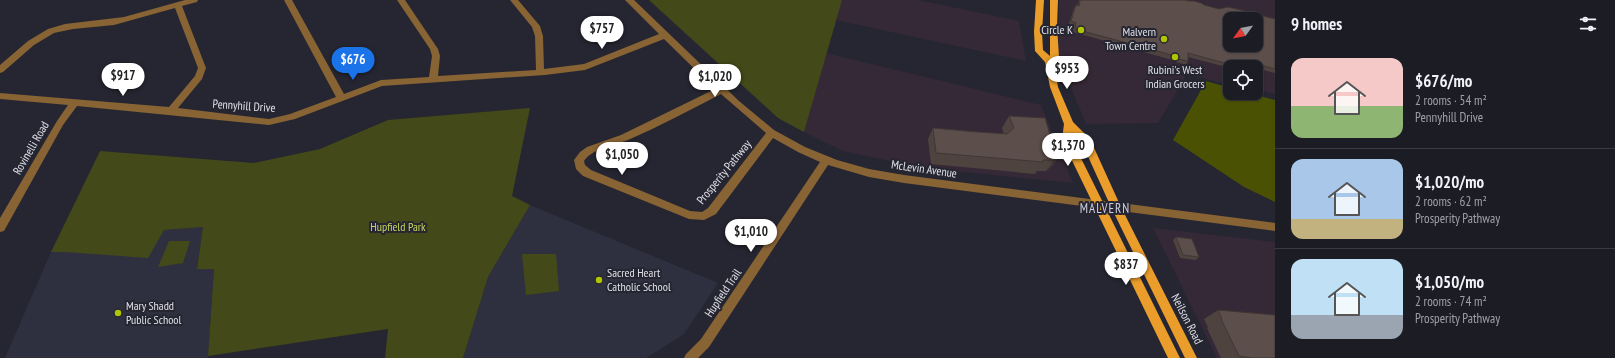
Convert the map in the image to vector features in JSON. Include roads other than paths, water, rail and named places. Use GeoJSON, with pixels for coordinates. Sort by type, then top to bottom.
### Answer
{"type":"FeatureCollection","features":[{"type":"Feature","properties":{"kind":"main road","name":"Neilson Road"},"geometry":{"type":"LineString","coordinates":[[1049,61],[1055,57],[1053,41],[1054,0]]}},
{"type":"Feature","properties":{"kind":"main road","name":"Neilson Road"},"geometry":{"type":"LineString","coordinates":[[1039,4],[1039,51],[1049,61],[1054,87],[1063,111],[1069,124],[1085,139],[1116,207],[1191,358]]}},
{"type":"Feature","properties":{"kind":"main road"},"geometry":{"type":"LineString","coordinates":[[1039,4],[1053,10]]}},
{"type":"Feature","properties":{"kind":"main road","name":"Neilson Road"},"geometry":{"type":"LineString","coordinates":[[1069,124],[1067,140],[1174,358]]}},
{"type":"Feature","properties":{"kind":"street"},"geometry":{"type":"LineString","coordinates":[[0,70],[43,35],[52,30],[65,27],[115,22],[194,0]]}},
{"type":"Feature","properties":{"kind":"street"},"geometry":{"type":"LineString","coordinates":[[288,0],[340,98]]}},
{"type":"Feature","properties":{"kind":"street"},"geometry":{"type":"LineString","coordinates":[[401,0],[434,49],[436,56],[433,78]]}},
{"type":"Feature","properties":{"kind":"street"},"geometry":{"type":"LineString","coordinates":[[514,0],[536,26],[539,36],[540,72]]}},
{"type":"Feature","properties":{"kind":"street","name":"McLevin Avenue"},"geometry":{"type":"LineString","coordinates":[[630,0],[742,110],[771,133],[792,145],[826,160],[880,176],[1275,227]]}},
{"type":"Feature","properties":{"kind":"street"},"geometry":{"type":"LineString","coordinates":[[171,111],[199,76],[202,68],[178,5]]}},
{"type":"Feature","properties":{"kind":"street","name":"Pennyhill Drive"},"geometry":{"type":"LineString","coordinates":[[0,96],[74,104],[171,111],[269,122],[292,117],[381,83],[433,78],[540,72],[585,67],[666,35]]}},
{"type":"Feature","properties":{"kind":"street","name":"Prosperity Pathway"},"geometry":{"type":"LineString","coordinates":[[722,90],[624,138],[607,142],[585,153],[580,160],[580,166],[587,173],[689,216],[704,216],[712,211],[771,133]]}},
{"type":"Feature","properties":{"kind":"street","name":"Rovinelli Road"},"geometry":{"type":"LineString","coordinates":[[0,228],[60,123],[74,104]]}},
{"type":"Feature","properties":{"kind":"street","name":"Hupfield Trail"},"geometry":{"type":"LineString","coordinates":[[690,358],[705,343],[826,160]]}},
{"type":"Feature","properties":{"kind":"place","name":"Circle K"},"geometry":{"type":"Point","coordinates":[1081,30]}},
{"type":"Feature","properties":{"kind":"place","name":"Malvern Town Centre"},"geometry":{"type":"Point","coordinates":[1164,39]}},
{"type":"Feature","properties":{"kind":"place","name":"Rubini's West Indian Grocers"},"geometry":{"type":"Point","coordinates":[1175,57]}},
{"type":"Feature","properties":{"kind":"place","name":"Sacred Heart Catholic School"},"geometry":{"type":"Point","coordinates":[599,280]}},
{"type":"Feature","properties":{"kind":"place","name":"Mary Shadd Public School"},"geometry":{"type":"Point","coordinates":[118,313]}},
{"type":"Feature","properties":{"kind":"district","name":"MALVERN"},"geometry":{"type":"Point","coordinates":[1105,208]}},
{"type":"Feature","properties":{"kind":"park label","name":"Hupfield Park"},"geometry":{"type":"Point","coordinates":[398,227]}}]}
